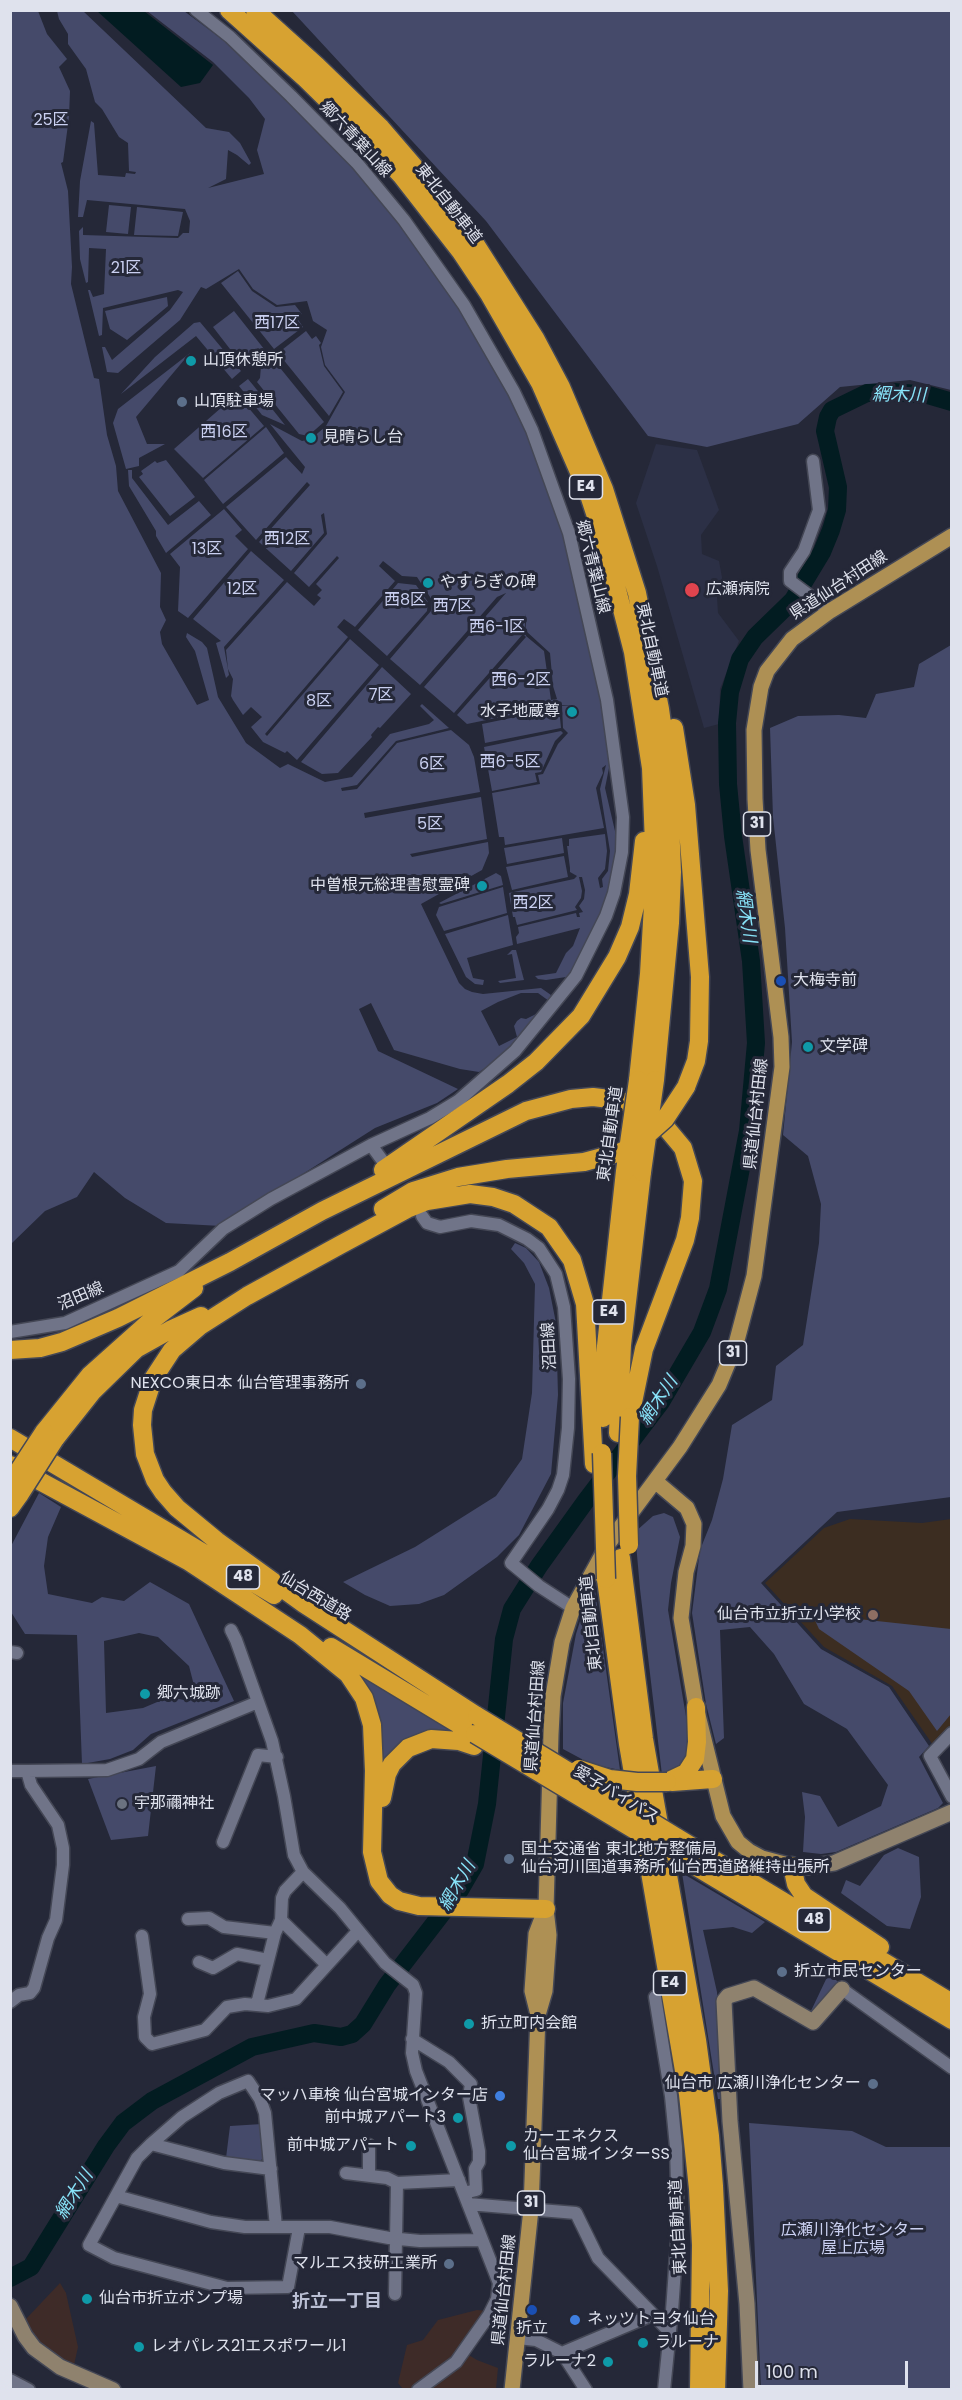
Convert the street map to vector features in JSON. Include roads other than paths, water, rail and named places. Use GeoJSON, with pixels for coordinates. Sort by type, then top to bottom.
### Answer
{"type":"FeatureCollection","features":[{"type":"Feature","properties":{"kind":"highway","name":"東北自動車道"},"geometry":{"type":"LineString","coordinates":[[229,10],[336,107],[368,140],[408,184],[461,252],[500,311],[540,383],[582,477],[606,547],[633,652],[652,778],[655,870],[647,1080]]}},
{"type":"Feature","properties":{"kind":"highway","name":"東北自動車道"},"geometry":{"type":"LineString","coordinates":[[255,10],[333,81],[387,135],[442,199],[507,291],[556,377],[604,489],[637,593],[660,709],[668,768],[671,850],[669,944],[606,1346],[597,1508],[628,1744],[688,2094],[698,2189],[699,2390]]}},
{"type":"Feature","properties":{"kind":"highway"},"geometry":{"type":"LineString","coordinates":[[322,1211],[479,1106],[536,1062],[581,1016],[617,957],[630,927],[643,863],[644,816],[640,749],[625,653],[612,599],[606,547]]}},
{"type":"Feature","properties":{"kind":"highway"},"geometry":{"type":"LineString","coordinates":[[340,1245],[392,1203],[413,1191],[435,1183],[484,1172],[584,1162],[621,1152],[638,1143],[665,1119],[686,1088],[696,1061],[700,1024],[700,977],[686,805],[672,718],[637,593]]}},
{"type":"Feature","properties":{"kind":"highway"},"geometry":{"type":"LineString","coordinates":[[10,1350],[40,1348],[86,1333],[230,1262],[322,1211],[495,1125],[549,1104],[593,1097],[618,1100],[642,1108],[658,1118],[683,1148],[693,1181],[693,1198],[685,1240],[644,1349],[630,1418],[625,1552]]}},
{"type":"Feature","properties":{"kind":"highway","name":"東北自動車道"},"geometry":{"type":"LineString","coordinates":[[625,1552],[618,1433],[634,1171]]}},
{"type":"Feature","properties":{"kind":"highway"},"geometry":{"type":"LineString","coordinates":[[49,1436],[136,1349],[170,1330],[247,1296],[417,1205],[449,1196],[470,1194],[492,1197],[514,1204],[549,1227],[572,1260],[585,1304],[598,1459]]}},
{"type":"Feature","properties":{"kind":"highway"},"geometry":{"type":"LineString","coordinates":[[14,1495],[49,1436],[90,1375],[147,1324],[230,1262]]}},
{"type":"Feature","properties":{"kind":"highway"},"geometry":{"type":"LineString","coordinates":[[247,1296],[185,1338],[166,1358],[153,1379],[147,1394],[142,1425],[145,1454],[155,1480],[177,1508],[243,1560],[332,1622],[475,1732]]}},
{"type":"Feature","properties":{"kind":"highway","name":"仙台西道路"},"geometry":{"type":"LineString","coordinates":[[10,1438],[475,1732]]}},
{"type":"Feature","properties":{"kind":"highway","name":"48"},"geometry":{"type":"LineString","coordinates":[[10,1455],[475,1732]]}},
{"type":"Feature","properties":{"kind":"highway"},"geometry":{"type":"LineString","coordinates":[[10,1466],[188,1562],[315,1646],[337,1664],[358,1686],[369,1711],[374,1739],[372,1852],[375,1872],[390,1895],[409,1904],[431,1903],[546,1909]]}},
{"type":"Feature","properties":{"kind":"highway","name":"E4"},"geometry":{"type":"LineString","coordinates":[[625,1552],[638,1617],[634,1666],[644,1739],[697,2040],[707,2114],[719,2291],[716,2390]]}},
{"type":"Feature","properties":{"kind":"highway"},"geometry":{"type":"LineString","coordinates":[[667,1782],[686,1773],[695,1759],[696,1707]]}},
{"type":"Feature","properties":{"kind":"highway"},"geometry":{"type":"LineString","coordinates":[[500,1730],[596,1776],[623,1781],[667,1782],[713,1779]]}},
{"type":"Feature","properties":{"kind":"highway","name":"愛子バイパス"},"geometry":{"type":"LineString","coordinates":[[475,1732],[500,1730],[951,2003]]}},
{"type":"Feature","properties":{"kind":"highway"},"geometry":{"type":"LineString","coordinates":[[431,1903],[408,1895],[392,1883],[387,1875],[381,1852],[384,1786],[392,1764],[408,1748],[419,1742],[475,1732]]}},
{"type":"Feature","properties":{"kind":"highway","name":"愛子バイパス"},"geometry":{"type":"LineString","coordinates":[[475,1732],[951,2021]]}},
{"type":"Feature","properties":{"kind":"highway"},"geometry":{"type":"LineString","coordinates":[[792,1866],[796,1884],[804,1896],[951,1996]]}},
{"type":"Feature","properties":{"kind":"main road","name":"県道仙台村田線"},"geometry":{"type":"LineString","coordinates":[[512,2390],[531,2209],[537,2015],[532,1991],[536,1934],[546,1909],[553,1696],[562,1642],[573,1608],[608,1544],[699,1420],[719,1385],[734,1350],[754,1276],[782,1067],[758,849],[754,759],[756,707],[764,679],[777,656],[792,639],[830,611],[951,536]]}},
{"type":"Feature","properties":{"kind":"main road"},"geometry":{"type":"LineString","coordinates":[[655,1481],[687,1508],[694,1524],[693,1546],[686,1572],[681,1618],[696,1707],[723,1816],[738,1842],[762,1858],[792,1866]]}},
{"type":"Feature","properties":{"kind":"street","name":"郷六青葉山線"},"geometry":{"type":"LineString","coordinates":[[196,10],[230,37],[357,163],[404,220],[446,277],[485,339],[532,430],[569,533],[607,700],[623,817],[622,852],[614,893],[588,955],[576,976],[534,1029],[484,1080],[458,1101],[430,1118],[371,1146]]}},
{"type":"Feature","properties":{"kind":"street"},"geometry":{"type":"LineString","coordinates":[[813,461],[819,510],[804,551],[790,572],[790,581],[830,611]]}},
{"type":"Feature","properties":{"kind":"street"},"geometry":{"type":"LineString","coordinates":[[371,1146],[382,1160]]}},
{"type":"Feature","properties":{"kind":"street","name":"沼田線"},"geometry":{"type":"LineString","coordinates":[[10,1332],[66,1323],[180,1271],[222,1229],[271,1199],[371,1146]]}},
{"type":"Feature","properties":{"kind":"street","name":"沼田線"},"geometry":{"type":"LineString","coordinates":[[422,1216],[432,1226],[482,1221],[514,1232],[539,1248],[549,1261],[562,1292],[569,1378],[568,1428],[563,1475],[548,1509],[512,1563],[539,1586],[573,1608]]}},
{"type":"Feature","properties":{"kind":"street"},"geometry":{"type":"LineString","coordinates":[[231,1630],[276,1757],[294,1855],[303,1872],[340,1908],[385,1963],[410,1982],[416,1993],[412,2039],[416,2071],[499,2283],[497,2299],[489,2315],[456,2362],[418,2390]]}},
{"type":"Feature","properties":{"kind":"street"},"geometry":{"type":"LineString","coordinates":[[10,1771],[107,1770],[139,1759],[161,1742],[258,1702]]}},
{"type":"Feature","properties":{"kind":"street"},"geometry":{"type":"LineString","coordinates":[[951,1733],[930,1756],[951,1797]]}},
{"type":"Feature","properties":{"kind":"street"},"geometry":{"type":"LineString","coordinates":[[223,1842],[258,1755],[276,1757]]}},
{"type":"Feature","properties":{"kind":"street"},"geometry":{"type":"LineString","coordinates":[[10,2002],[19,1995],[30,1993],[34,1988],[48,1938],[56,1920],[63,1873],[63,1848],[58,1825],[31,1785],[27,1771]]}},
{"type":"Feature","properties":{"kind":"street"},"geometry":{"type":"LineString","coordinates":[[792,1866],[808,1867],[834,1863],[951,1812]]}},
{"type":"Feature","properties":{"kind":"street"},"geometry":{"type":"LineString","coordinates":[[257,2004],[275,1933],[281,1920],[282,1898],[285,1891],[303,1872]]}},
{"type":"Feature","properties":{"kind":"street"},"geometry":{"type":"LineString","coordinates":[[188,1919],[209,1918],[224,1927],[275,1933]]}},
{"type":"Feature","properties":{"kind":"street"},"geometry":{"type":"LineString","coordinates":[[281,1920],[327,1965]]}},
{"type":"Feature","properties":{"kind":"street"},"geometry":{"type":"LineString","coordinates":[[142,1936],[150,1994],[144,2017],[145,2037],[152,2044],[205,2030],[227,2007],[257,2004],[268,2006],[296,1999],[358,1931]]}},
{"type":"Feature","properties":{"kind":"street"},"geometry":{"type":"LineString","coordinates":[[199,1962],[213,1968],[237,1954],[268,1960]]}},
{"type":"Feature","properties":{"kind":"street"},"geometry":{"type":"LineString","coordinates":[[751,2390],[747,2304],[730,2121],[724,2001],[728,1996],[754,1988],[813,2022],[842,1989],[951,2068]]}},
{"type":"Feature","properties":{"kind":"street"},"geometry":{"type":"LineString","coordinates":[[655,1997],[671,2096],[676,2147],[678,2226],[664,2390]]}},
{"type":"Feature","properties":{"kind":"street"},"geometry":{"type":"LineString","coordinates":[[412,2039],[449,2062],[471,2084],[469,2097],[479,2162],[475,2169],[476,2190],[466,2198]]}},
{"type":"Feature","properties":{"kind":"street"},"geometry":{"type":"LineString","coordinates":[[276,2227],[265,2113],[260,2099],[248,2081],[219,2093],[182,2116],[137,2158],[89,2245],[114,2258],[227,2288],[288,2287],[299,2228]]}},
{"type":"Feature","properties":{"kind":"street"},"geometry":{"type":"LineString","coordinates":[[151,2144],[224,2163],[271,2169]]}},
{"type":"Feature","properties":{"kind":"street"},"geometry":{"type":"LineString","coordinates":[[369,2145],[369,2176]]}},
{"type":"Feature","properties":{"kind":"street"},"geometry":{"type":"LineString","coordinates":[[345,2173],[387,2178],[397,2183],[459,2180]]}},
{"type":"Feature","properties":{"kind":"street"},"geometry":{"type":"LineString","coordinates":[[395,2295],[397,2183]]}},
{"type":"Feature","properties":{"kind":"street"},"geometry":{"type":"LineString","coordinates":[[116,2196],[211,2222],[245,2227],[330,2227],[396,2239],[482,2240]]}},
{"type":"Feature","properties":{"kind":"street"},"geometry":{"type":"LineString","coordinates":[[466,2198],[531,2209],[576,2213],[598,2258],[669,2331]]}},
{"type":"Feature","properties":{"kind":"street"},"geometry":{"type":"LineString","coordinates":[[11,2309],[25,2336],[34,2348],[48,2360],[112,2390]]}},
{"type":"Feature","properties":{"kind":"street"},"geometry":{"type":"LineString","coordinates":[[562,2353],[652,2315]]}},
{"type":"Feature","properties":{"kind":"street"},"geometry":{"type":"LineString","coordinates":[[518,2338],[537,2340],[562,2353],[586,2390]]}},
{"type":"Feature","properties":{"kind":"street"},"geometry":{"type":"LineString","coordinates":[[10,2380],[29,2390]]}},
{"type":"Feature","properties":{"kind":"waterway","name":"網木川"},"geometry":{"type":"LineString","coordinates":[[10,2278],[31,2267],[106,2146],[123,2123],[152,2101],[252,2047],[314,2033],[341,2037],[352,2034],[363,2024],[387,1985],[460,1890],[475,1864],[487,1804],[504,1639],[512,1609],[539,1566],[585,1502],[661,1402],[702,1332],[718,1289],[748,1131],[756,1043],[751,961],[728,784],[727,723],[730,692],[740,659],[755,637],[793,600],[822,552],[831,530],[837,510],[838,487],[825,431],[832,410],[867,393],[893,392],[928,395],[952,402]]}},
{"type":"Feature","properties":{"kind":"place","name":"山頂休憩所"},"geometry":{"type":"Point","coordinates":[191,361]}},
{"type":"Feature","properties":{"kind":"place","name":"山頂駐車場"},"geometry":{"type":"Point","coordinates":[182,402]}},
{"type":"Feature","properties":{"kind":"place","name":"見晴らし台"},"geometry":{"type":"Point","coordinates":[311,438]}},
{"type":"Feature","properties":{"kind":"place","name":"やすらぎの碑"},"geometry":{"type":"Point","coordinates":[428,583]}},
{"type":"Feature","properties":{"kind":"place","name":"広瀬病院"},"geometry":{"type":"Point","coordinates":[692,590]}},
{"type":"Feature","properties":{"kind":"place","name":"水子地蔵尊"},"geometry":{"type":"Point","coordinates":[572,712]}},
{"type":"Feature","properties":{"kind":"place","name":"中曽根元総理書慰霊碑"},"geometry":{"type":"Point","coordinates":[482,886]}},
{"type":"Feature","properties":{"kind":"place","name":"大梅寺前"},"geometry":{"type":"Point","coordinates":[781,981]}},
{"type":"Feature","properties":{"kind":"place","name":"文学碑"},"geometry":{"type":"Point","coordinates":[808,1047]}},
{"type":"Feature","properties":{"kind":"place","name":"NEXCO東日本 仙台管理事務所"},"geometry":{"type":"Point","coordinates":[361,1384]}},
{"type":"Feature","properties":{"kind":"place","name":"仙台市立折立小学校"},"geometry":{"type":"Point","coordinates":[873,1615]}},
{"type":"Feature","properties":{"kind":"place","name":"郷六城跡"},"geometry":{"type":"Point","coordinates":[145,1694]}},
{"type":"Feature","properties":{"kind":"place","name":"宇那禰神社"},"geometry":{"type":"Point","coordinates":[122,1804]}},
{"type":"Feature","properties":{"kind":"place","name":"国土交通省 東北地方整備局 仙台河川国道事務所 仙台西道路維持出張所"},"geometry":{"type":"Point","coordinates":[509,1859]}},
{"type":"Feature","properties":{"kind":"place","name":"折立市民センター"},"geometry":{"type":"Point","coordinates":[782,1972]}},
{"type":"Feature","properties":{"kind":"place","name":"折立町内会館"},"geometry":{"type":"Point","coordinates":[469,2024]}},
{"type":"Feature","properties":{"kind":"place","name":"仙台市 広瀬川浄化センター"},"geometry":{"type":"Point","coordinates":[873,2084]}},
{"type":"Feature","properties":{"kind":"place","name":"マッハ車検 仙台宮城インター店"},"geometry":{"type":"Point","coordinates":[500,2096]}},
{"type":"Feature","properties":{"kind":"place","name":"前中城アパート3"},"geometry":{"type":"Point","coordinates":[458,2118]}},
{"type":"Feature","properties":{"kind":"place","name":"前中城アパート"},"geometry":{"type":"Point","coordinates":[411,2146]}},
{"type":"Feature","properties":{"kind":"place","name":"カーエネクス 仙台宮城インターSS"},"geometry":{"type":"Point","coordinates":[511,2146]}},
{"type":"Feature","properties":{"kind":"place","name":"マルエス技研工業所"},"geometry":{"type":"Point","coordinates":[449,2264]}},
{"type":"Feature","properties":{"kind":"place","name":"仙台市折立ポンプ場"},"geometry":{"type":"Point","coordinates":[87,2299]}},
{"type":"Feature","properties":{"kind":"place","name":"折立"},"geometry":{"type":"Point","coordinates":[532,2310]}},
{"type":"Feature","properties":{"kind":"place","name":"ネッツトヨタ仙台"},"geometry":{"type":"Point","coordinates":[575,2320]}},
{"type":"Feature","properties":{"kind":"place","name":"ラルーナ"},"geometry":{"type":"Point","coordinates":[643,2343]}},
{"type":"Feature","properties":{"kind":"place","name":"レオパレス21エスポワール1"},"geometry":{"type":"Point","coordinates":[139,2347]}},
{"type":"Feature","properties":{"kind":"place","name":"ラルーナ2"},"geometry":{"type":"Point","coordinates":[608,2362]}},
{"type":"Feature","properties":{"kind":"district","name":"折立一丁目"},"geometry":{"type":"Point","coordinates":[337,2302]}},
{"type":"Feature","properties":{"kind":"park label","name":"25区"},"geometry":{"type":"Point","coordinates":[51,121]}},
{"type":"Feature","properties":{"kind":"park label","name":"21区"},"geometry":{"type":"Point","coordinates":[126,269]}},
{"type":"Feature","properties":{"kind":"park label","name":"西17区"},"geometry":{"type":"Point","coordinates":[277,324]}},
{"type":"Feature","properties":{"kind":"park label","name":"西16区"},"geometry":{"type":"Point","coordinates":[224,433]}},
{"type":"Feature","properties":{"kind":"park label","name":"西12区"},"geometry":{"type":"Point","coordinates":[287,540]}},
{"type":"Feature","properties":{"kind":"park label","name":"13区"},"geometry":{"type":"Point","coordinates":[207,550]}},
{"type":"Feature","properties":{"kind":"park label","name":"12区"},"geometry":{"type":"Point","coordinates":[242,590]}},
{"type":"Feature","properties":{"kind":"park label","name":"西8区"},"geometry":{"type":"Point","coordinates":[405,601]}},
{"type":"Feature","properties":{"kind":"park label","name":"西7区"},"geometry":{"type":"Point","coordinates":[453,607]}},
{"type":"Feature","properties":{"kind":"park label","name":"西6-1区"},"geometry":{"type":"Point","coordinates":[497,628]}},
{"type":"Feature","properties":{"kind":"park label","name":"西6-2区"},"geometry":{"type":"Point","coordinates":[521,681]}},
{"type":"Feature","properties":{"kind":"park label","name":"7区"},"geometry":{"type":"Point","coordinates":[381,696]}},
{"type":"Feature","properties":{"kind":"park label","name":"8区"},"geometry":{"type":"Point","coordinates":[319,702]}},
{"type":"Feature","properties":{"kind":"park label","name":"西6-5区"},"geometry":{"type":"Point","coordinates":[510,763]}},
{"type":"Feature","properties":{"kind":"park label","name":"6区"},"geometry":{"type":"Point","coordinates":[432,765]}},
{"type":"Feature","properties":{"kind":"park label","name":"5区"},"geometry":{"type":"Point","coordinates":[430,825]}},
{"type":"Feature","properties":{"kind":"park label","name":"西2区"},"geometry":{"type":"Point","coordinates":[533,904]}},
{"type":"Feature","properties":{"kind":"park label","name":"広瀬川浄化センター 屋上広場"},"geometry":{"type":"Point","coordinates":[853,2240]}}]}
